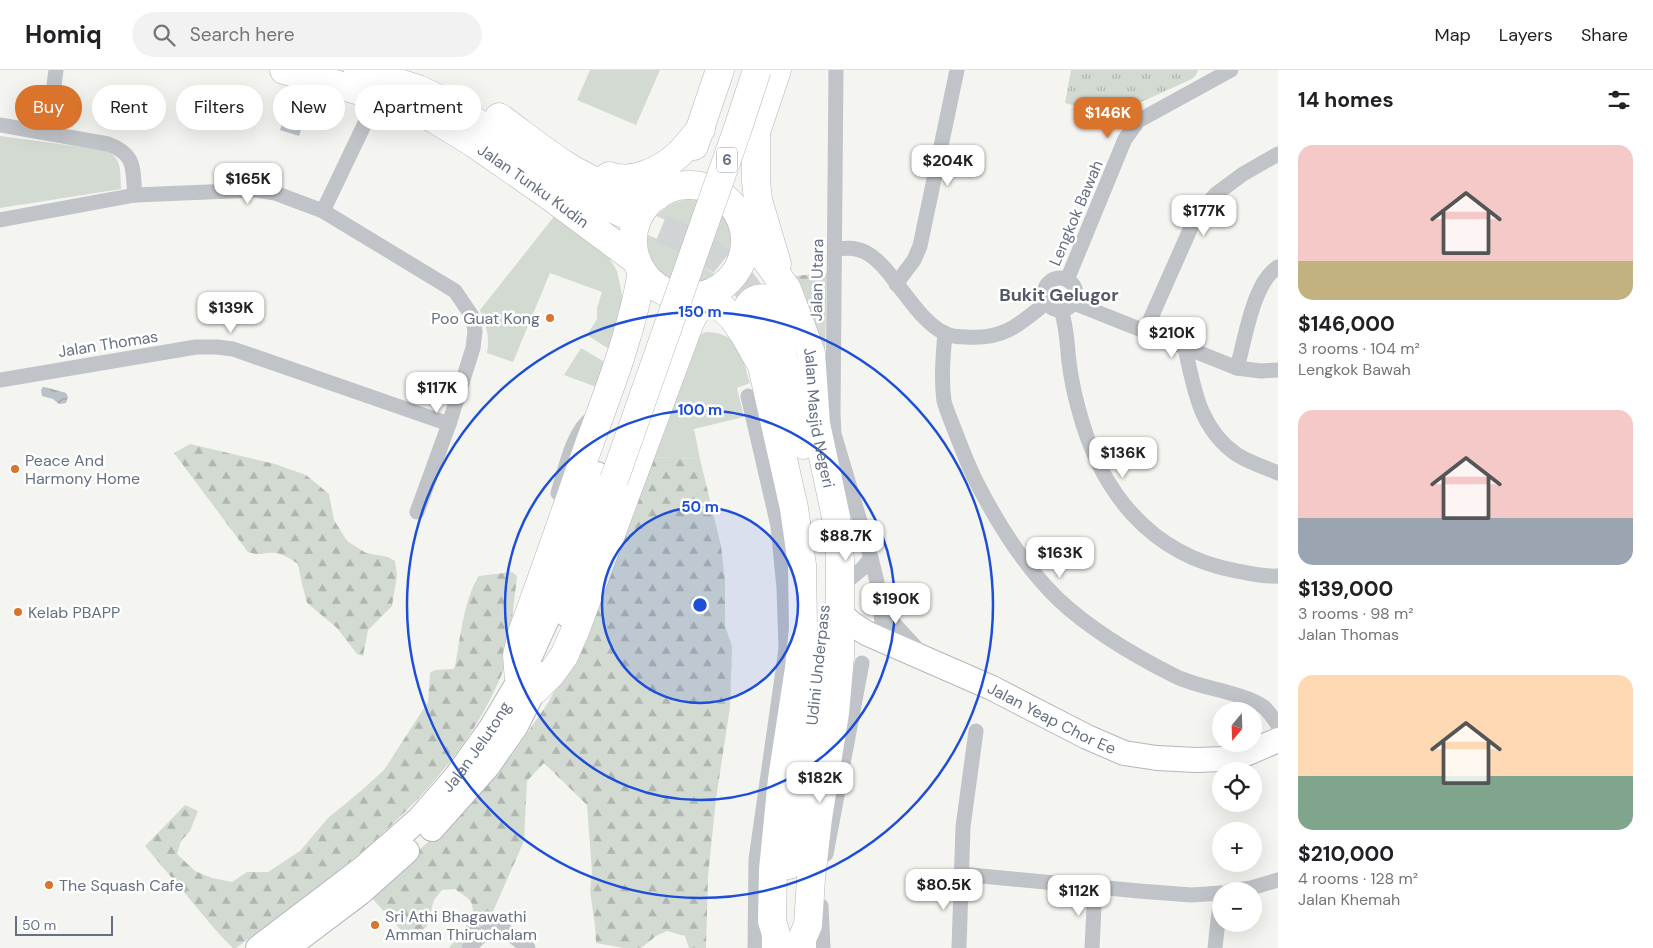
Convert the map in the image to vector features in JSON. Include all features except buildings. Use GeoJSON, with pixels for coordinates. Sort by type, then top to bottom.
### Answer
{"type":"FeatureCollection","features":[{"type":"Feature","properties":{"kind":"highway","name":"Jalan Tunku Kudin"},"geometry":{"type":"LineString","coordinates":[[284,70],[355,90]]}},
{"type":"Feature","properties":{"kind":"highway"},"geometry":{"type":"LineString","coordinates":[[358,70],[418,89],[437,98],[484,127],[524,159],[564,186],[622,213]]}},
{"type":"Feature","properties":{"kind":"highway"},"geometry":{"type":"LineString","coordinates":[[404,70],[438,82],[473,100],[585,176],[610,187],[627,191],[660,194],[685,186],[697,186],[708,189],[728,201],[743,226]]}},
{"type":"Feature","properties":{"kind":"highway"},"geometry":{"type":"LineString","coordinates":[[704,295],[690,322],[564,656],[551,674],[527,686],[518,655],[522,633],[601,412],[632,318],[633,296],[631,278],[634,261],[634,230],[642,211],[676,178],[686,165],[701,129],[720,70]]}},
{"type":"Feature","properties":{"kind":"highway","name":"6"},"geometry":{"type":"LineString","coordinates":[[687,245],[737,70]]}},
{"type":"Feature","properties":{"kind":"highway","name":"6"},"geometry":{"type":"LineString","coordinates":[[687,245],[738,128],[757,70]]}},
{"type":"Feature","properties":{"kind":"highway"},"geometry":{"type":"LineString","coordinates":[[634,261],[651,281],[662,289],[674,295],[687,297],[704,295],[725,284],[738,269],[745,251],[740,190],[742,174],[777,70]]}},
{"type":"Feature","properties":{"kind":"highway"},"geometry":{"type":"LineString","coordinates":[[550,154],[612,178],[643,176],[659,169],[679,155],[701,129]]}},
{"type":"Feature","properties":{"kind":"highway"},"geometry":{"type":"LineString","coordinates":[[701,129],[701,144],[704,153],[712,161],[719,163],[728,163],[736,160],[742,154],[756,131]]}},
{"type":"Feature","properties":{"kind":"highway","name":"Jalan Tunku Kudin"},"geometry":{"type":"LineString","coordinates":[[452,130],[551,197],[634,261]]}},
{"type":"Feature","properties":{"kind":"highway"},"geometry":{"type":"LineString","coordinates":[[756,131],[758,200],[775,260],[787,289]]}},
{"type":"Feature","properties":{"kind":"highway","name":"Jalan Masjid Negeri"},"geometry":{"type":"LineString","coordinates":[[743,226],[787,289],[811,353],[816,424],[836,517],[840,559],[841,614],[851,660],[835,713],[818,818],[808,924],[789,944]]}},
{"type":"Feature","properties":{"kind":"highway"},"geometry":{"type":"LineString","coordinates":[[605,477],[687,245]]}},
{"type":"Feature","properties":{"kind":"highway"},"geometry":{"type":"LineString","coordinates":[[704,295],[717,303],[733,318],[762,366]]}},
{"type":"Feature","properties":{"kind":"highway"},"geometry":{"type":"LineString","coordinates":[[789,944],[772,921],[773,870],[782,779],[800,658],[802,565],[794,508],[762,366],[762,347],[746,314],[746,309],[751,302],[764,297],[772,300],[781,309],[802,372],[816,424]]}},
{"type":"Feature","properties":{"kind":"highway","name":"Udini Underpass"},"geometry":{"type":"LineString","coordinates":[[768,320],[788,372],[814,494],[826,587],[824,646],[794,836],[796,876],[794,924],[789,944]]}},
{"type":"Feature","properties":{"kind":"main road","name":"Jalan Jelutong"},"geometry":{"type":"LineString","coordinates":[[287,948],[360,893],[432,830],[488,766],[516,726],[546,619],[605,477]]}},
{"type":"Feature","properties":{"kind":"main road","name":"Jalan Yeap Chor Ee"},"geometry":{"type":"LineString","coordinates":[[841,614],[858,628],[876,637],[996,690],[1087,737],[1124,752],[1157,758],[1223,759],[1248,753],[1278,740]]}},
{"type":"Feature","properties":{"kind":"main road","name":"Jalan Yeap Chor Ee"},"geometry":{"type":"LineString","coordinates":[[851,660],[853,648],[864,645],[875,646],[979,693],[1091,748],[1122,760],[1155,768],[1201,770],[1241,766],[1278,754]]}},
{"type":"Feature","properties":{"kind":"main road","name":"Jalan Jelutong"},"geometry":{"type":"LineString","coordinates":[[258,948],[363,868],[419,819],[455,778],[491,728],[527,686]]}},
{"type":"Feature","properties":{"kind":"street"},"geometry":{"type":"LineString","coordinates":[[54,85],[56,70]]}},
{"type":"Feature","properties":{"kind":"street","name":"Jalan Utara"},"geometry":{"type":"LineString","coordinates":[[836,70],[834,434],[877,582],[882,622],[876,637]]}},
{"type":"Feature","properties":{"kind":"street"},"geometry":{"type":"LineString","coordinates":[[896,284],[914,260],[920,246],[957,70]]}},
{"type":"Feature","properties":{"kind":"street","name":"Lengkok Bawah"},"geometry":{"type":"LineString","coordinates":[[1067,280],[1125,139],[1138,121],[1214,74],[1231,70]]}},
{"type":"Feature","properties":{"kind":"street"},"geometry":{"type":"LineString","coordinates":[[0,125],[108,144],[118,148],[127,154],[131,162],[135,195]]}},
{"type":"Feature","properties":{"kind":"street"},"geometry":{"type":"LineString","coordinates":[[323,211],[362,130]]}},
{"type":"Feature","properties":{"kind":"street"},"geometry":{"type":"LineString","coordinates":[[1145,331],[1194,223],[1205,206],[1216,194],[1243,174],[1278,154]]}},
{"type":"Feature","properties":{"kind":"street"},"geometry":{"type":"LineString","coordinates":[[0,220],[135,195],[256,190],[275,193],[323,211],[455,291],[472,316],[475,331],[473,348],[449,424],[417,512]]}},
{"type":"Feature","properties":{"kind":"street"},"geometry":{"type":"LineString","coordinates":[[835,249],[851,248],[863,251],[874,258],[916,309],[944,333],[969,338],[993,336],[1007,331],[1025,320],[1046,302]]}},
{"type":"Feature","properties":{"kind":"street"},"geometry":{"type":"LineString","coordinates":[[1238,368],[1257,294],[1264,281],[1278,266]]}},
{"type":"Feature","properties":{"kind":"street"},"geometry":{"type":"LineString","coordinates":[[1278,370],[1261,371],[1238,368],[1145,331],[1068,306],[1052,308],[1046,302],[1045,292],[1049,283],[1057,279],[1067,280],[1075,287],[1076,292],[1068,306],[1064,319],[1073,387],[1083,428],[1100,468],[1113,492],[1132,516],[1159,539],[1193,559],[1226,569],[1268,577],[1278,576]]}},
{"type":"Feature","properties":{"kind":"street"},"geometry":{"type":"LineString","coordinates":[[944,333],[942,366],[945,402],[967,465],[1001,526],[1034,572],[1058,598],[1085,622],[1142,659],[1183,680],[1246,699],[1264,708],[1278,725]]}},
{"type":"Feature","properties":{"kind":"street","name":"Jalan Thomas"},"geometry":{"type":"LineString","coordinates":[[0,380],[196,347],[217,347],[232,349],[449,424]]}},
{"type":"Feature","properties":{"kind":"street"},"geometry":{"type":"LineString","coordinates":[[1185,348],[1199,407],[1205,421],[1236,454],[1278,473]]}},
{"type":"Feature","properties":{"kind":"street"},"geometry":{"type":"LineString","coordinates":[[748,396],[778,526],[784,588],[786,649],[756,859],[789,944]]}},
{"type":"Feature","properties":{"kind":"street"},"geometry":{"type":"LineString","coordinates":[[841,586],[863,568],[871,558]]}},
{"type":"Feature","properties":{"kind":"street"},"geometry":{"type":"LineString","coordinates":[[880,605],[926,659]]}},
{"type":"Feature","properties":{"kind":"street"},"geometry":{"type":"LineString","coordinates":[[959,948],[963,827],[976,731]]}},
{"type":"Feature","properties":{"kind":"street"},"geometry":{"type":"LineString","coordinates":[[960,874],[1095,887],[1191,894],[1212,893]]}},
{"type":"Feature","properties":{"kind":"street"},"geometry":{"type":"LineString","coordinates":[[1262,885],[1278,880]]}},
{"type":"Feature","properties":{"kind":"street"},"geometry":{"type":"LineString","coordinates":[[1092,948],[1095,887]]}},
{"type":"Feature","properties":{"kind":"street"},"geometry":{"type":"LineString","coordinates":[[470,948],[484,932],[492,928],[502,928],[528,948]]}},
{"type":"Feature","properties":{"kind":"street"},"geometry":{"type":"LineString","coordinates":[[1215,948],[1217,932]]}},
{"type":"Feature","properties":{"kind":"green space"},"geometry":{"type":"Polygon","coordinates":[[[590,70],[660,70],[636,125],[577,100],[590,70]]]}},
{"type":"Feature","properties":{"kind":"green space"},"geometry":{"type":"Polygon","coordinates":[[[1071,70],[1198,70],[1192,79],[1139,103],[1121,118],[1065,103],[1071,70]]]}},
{"type":"Feature","properties":{"kind":"green space"},"geometry":{"type":"Polygon","coordinates":[[[0,136],[104,150],[115,157],[119,165],[121,189],[0,208],[0,136]]]}},
{"type":"Feature","properties":{"kind":"green space"},"geometry":{"type":"Polygon","coordinates":[[[687,199],[710,204],[726,218],[733,237],[731,260],[704,239],[656,216],[670,204],[687,199]]]}},
{"type":"Feature","properties":{"kind":"green space"},"geometry":{"type":"Polygon","coordinates":[[[556,214],[605,251],[617,271],[623,299],[612,351],[587,335],[597,319],[597,308],[602,292],[550,273],[513,362],[487,353],[487,331],[480,310],[556,214]]]}},
{"type":"Feature","properties":{"kind":"green space"},"geometry":{"type":"Polygon","coordinates":[[[648,235],[684,253],[717,277],[708,282],[698,284],[679,284],[668,280],[657,271],[653,264],[648,250],[648,235]]]}},
{"type":"Feature","properties":{"kind":"green space"},"geometry":{"type":"Polygon","coordinates":[[[827,273],[824,395],[818,341],[795,276],[827,273]]]}},
{"type":"Feature","properties":{"kind":"green space"},"geometry":{"type":"Polygon","coordinates":[[[706,332],[726,336],[738,347],[750,383],[737,388],[744,417],[694,429],[700,459],[650,457],[699,335],[706,332]]]}},
{"type":"Feature","properties":{"kind":"green space"},"geometry":{"type":"Polygon","coordinates":[[[581,348],[608,364],[599,388],[564,375],[581,348]]]}},
{"type":"Feature","properties":{"kind":"green space"},"geometry":{"type":"Polygon","coordinates":[[[190,444],[275,464],[306,475],[329,494],[334,520],[347,541],[366,553],[388,557],[395,561],[397,575],[392,606],[368,630],[363,656],[357,654],[337,628],[307,603],[298,564],[276,553],[253,554],[248,552],[174,453],[190,444]]]}},
{"type":"Feature","properties":{"kind":"green space"},"geometry":{"type":"Polygon","coordinates":[[[650,457],[700,459],[721,546],[725,581],[725,626],[732,646],[730,707],[716,799],[708,876],[706,948],[689,948],[685,936],[667,931],[656,936],[641,948],[624,948],[596,943],[590,890],[592,872],[587,805],[544,763],[527,781],[524,841],[491,916],[461,948],[449,948],[470,921],[473,908],[470,900],[455,889],[442,890],[434,900],[427,926],[411,941],[369,895],[476,799],[514,752],[548,703],[582,638],[650,457]]]}},
{"type":"Feature","properties":{"kind":"green space"},"geometry":{"type":"Polygon","coordinates":[[[512,572],[517,576],[507,660],[486,708],[460,749],[428,788],[393,824],[355,858],[275,920],[236,948],[233,948],[145,846],[185,805],[198,811],[190,831],[181,841],[177,854],[195,871],[212,878],[232,882],[247,872],[268,872],[300,851],[328,818],[384,770],[428,702],[430,673],[435,670],[453,669],[455,667],[466,607],[479,576],[512,572]]]}},
{"type":"Feature","properties":{"kind":"water"},"geometry":{"type":"Polygon","coordinates":[[[280,130],[301,130],[299,136],[280,130]]]}},
{"type":"Feature","properties":{"kind":"water"},"geometry":{"type":"Polygon","coordinates":[[[43,387],[66,393],[68,397],[66,403],[59,404],[53,399],[42,396],[41,390],[43,387]]]}},
{"type":"Feature","properties":{"kind":"tunnel"},"geometry":{"type":"LineString","coordinates":[[622,213],[685,239],[714,256],[739,278],[768,320]]}},
{"type":"Feature","properties":{"kind":"place","name":"Poo Guat Kong"},"geometry":{"type":"Point","coordinates":[550,318]}},
{"type":"Feature","properties":{"kind":"place","name":"Peace And Harmony Home"},"geometry":{"type":"Point","coordinates":[15,469]}},
{"type":"Feature","properties":{"kind":"place","name":"Kelab PBAPP"},"geometry":{"type":"Point","coordinates":[18,612]}},
{"type":"Feature","properties":{"kind":"place","name":"The Squash Cafe"},"geometry":{"type":"Point","coordinates":[49,885]}},
{"type":"Feature","properties":{"kind":"place","name":"Sri Athi Bhagawathi Amman Thiruchalam"},"geometry":{"type":"Point","coordinates":[375,925]}},
{"type":"Feature","properties":{"kind":"district","name":"Bukit Gelugor"},"geometry":{"type":"Point","coordinates":[1059,295]}}]}
